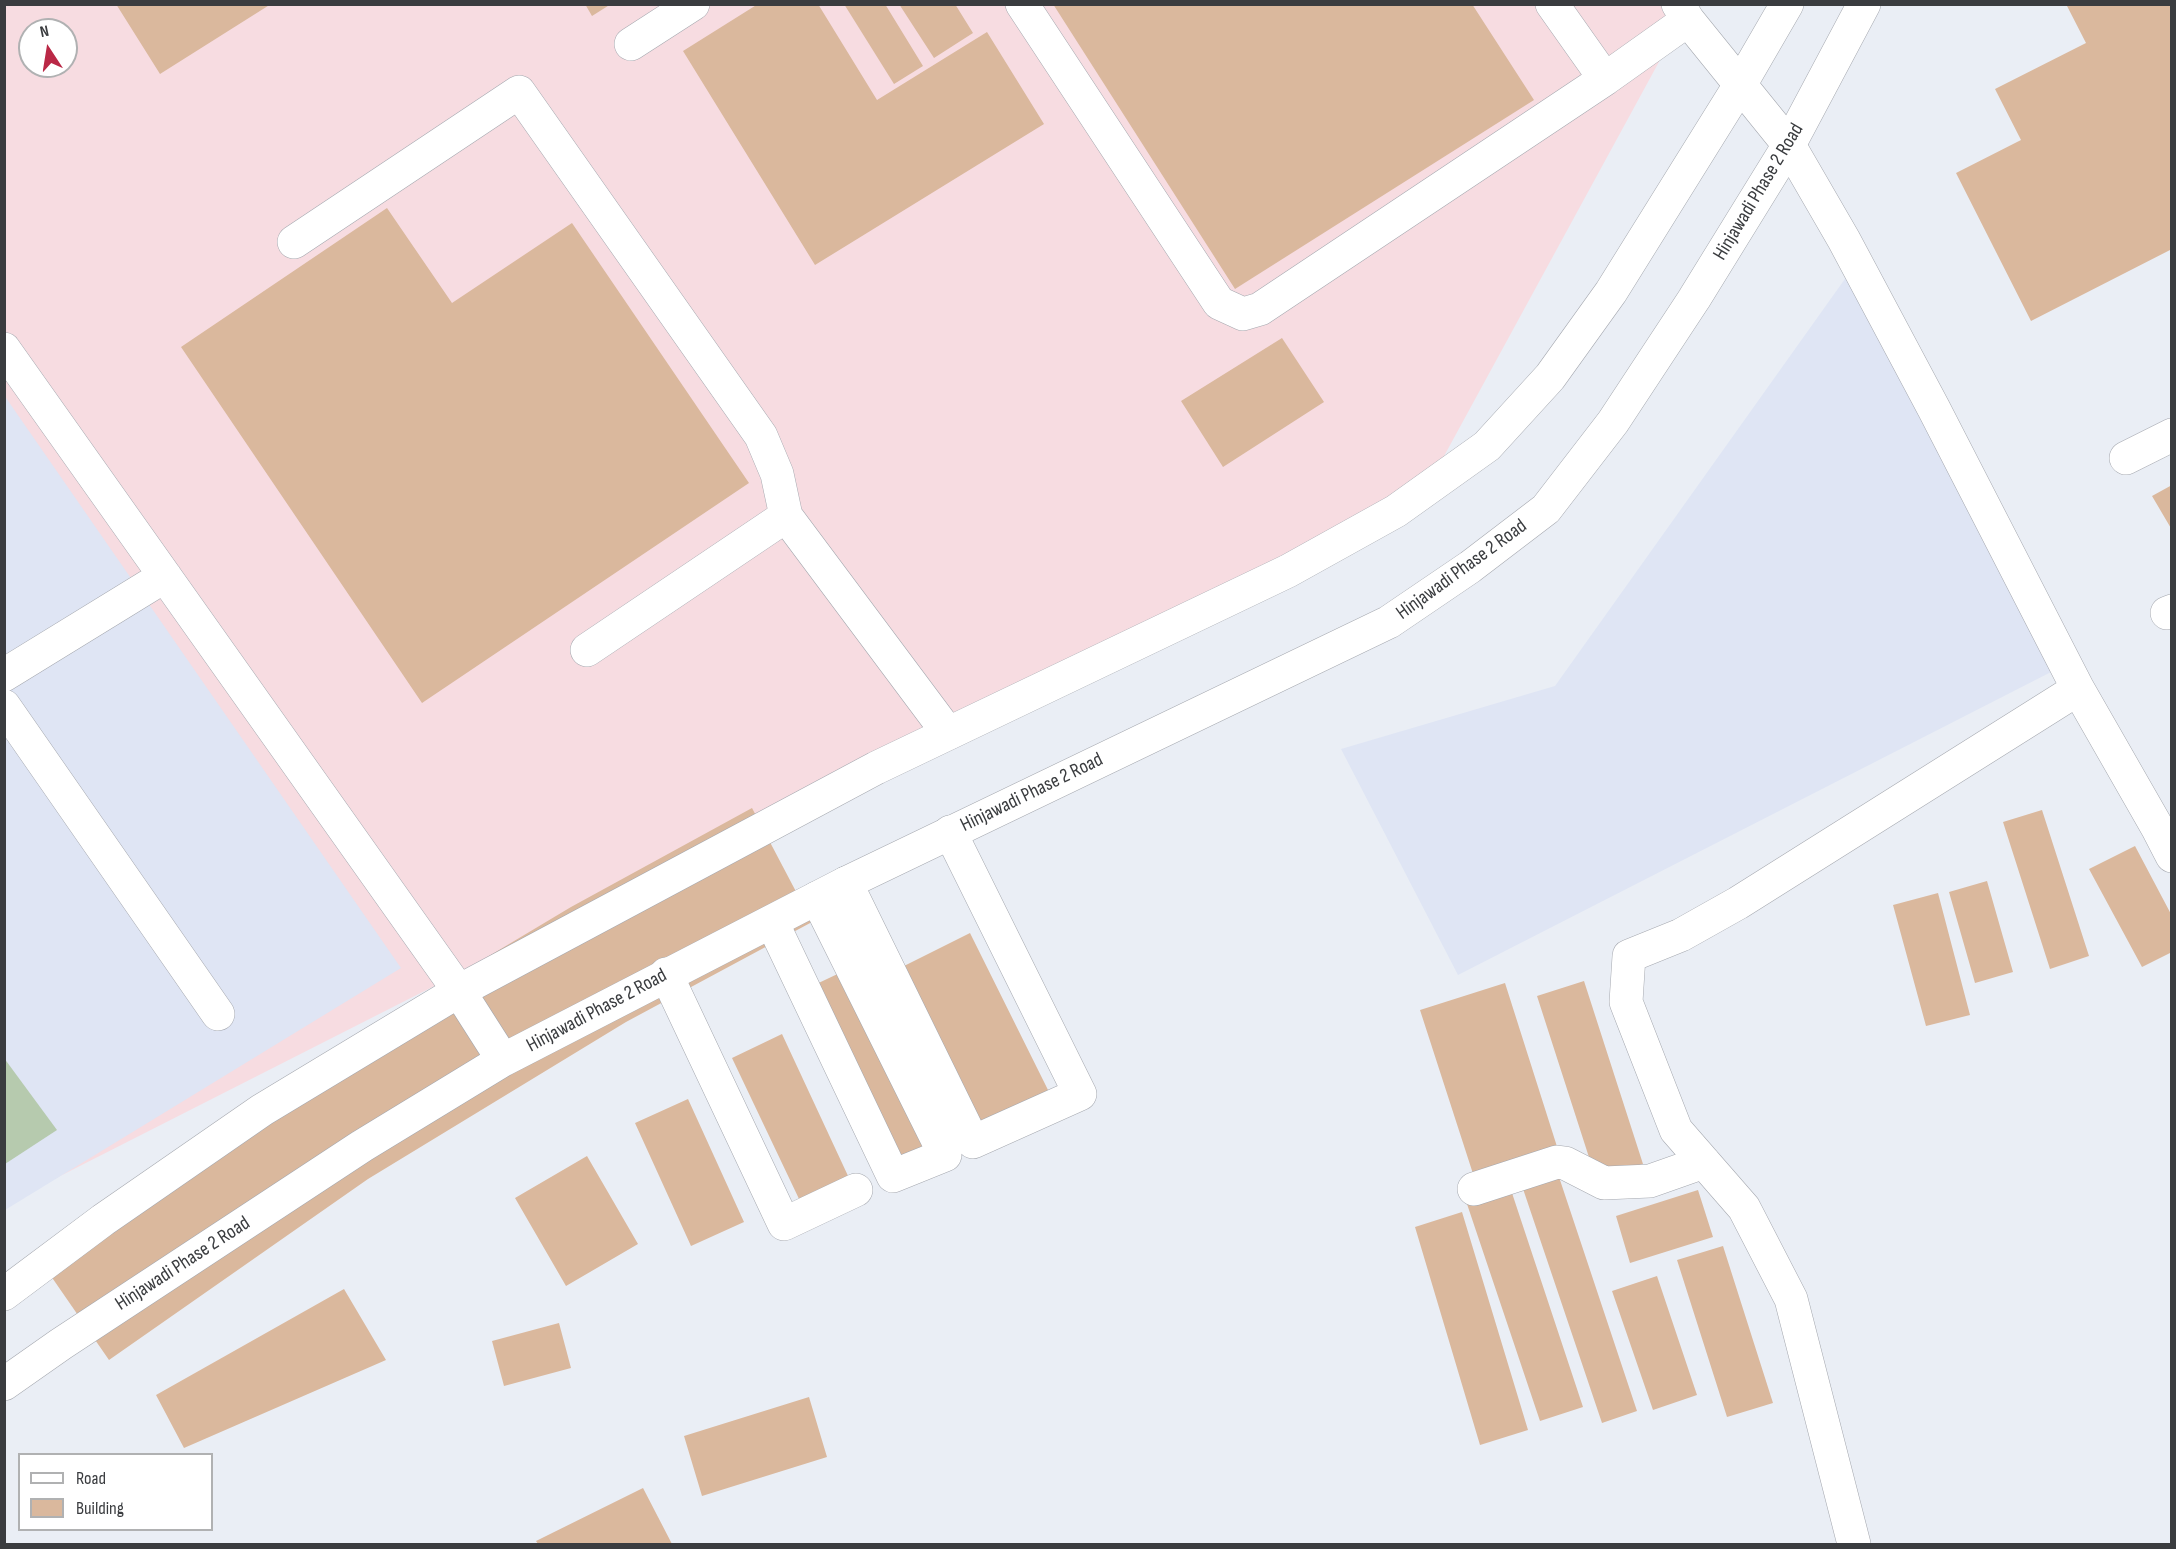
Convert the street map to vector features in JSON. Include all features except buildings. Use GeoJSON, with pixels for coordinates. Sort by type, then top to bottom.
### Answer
{"type":"FeatureCollection","features":[{"type":"Feature","properties":{"kind":"main road"},"geometry":{"type":"LineString","coordinates":[[631,44],[693,4]]}},
{"type":"Feature","properties":{"kind":"main road"},"geometry":{"type":"LineString","coordinates":[[1022,4],[1219,303],[1243,314],[1260,309],[1605,79],[1683,12],[1789,145],[1844,240],[1929,398],[2078,689],[2172,856]]}},
{"type":"Feature","properties":{"kind":"main road"},"geometry":{"type":"LineString","coordinates":[[1552,4],[1605,79]]}},
{"type":"Feature","properties":{"kind":"main road"},"geometry":{"type":"LineString","coordinates":[[4,1294],[103,1220],[262,1110],[459,991],[876,768],[1288,571],[1396,511],[1487,446],[1550,377],[1611,292],[1740,85],[1787,4]]}},
{"type":"Feature","properties":{"kind":"main road","name":"Hinjawadi Phase 2 Road"},"geometry":{"type":"LineString","coordinates":[[4,1384],[362,1146],[503,1060],[831,890],[1389,622],[1470,567],[1546,509],[1613,422],[1694,298],[1789,145],[1864,4]]}},
{"type":"Feature","properties":{"kind":"main road"},"geometry":{"type":"LineString","coordinates":[[294,242],[519,92],[761,436],[777,474],[786,516],[948,734]]}},
{"type":"Feature","properties":{"kind":"main road"},"geometry":{"type":"LineString","coordinates":[[4,349],[459,991],[503,1060]]}},
{"type":"Feature","properties":{"kind":"main road"},"geometry":{"type":"LineString","coordinates":[[2126,458],[2172,435]]}},
{"type":"Feature","properties":{"kind":"main road"},"geometry":{"type":"LineString","coordinates":[[587,650],[786,516]]}},
{"type":"Feature","properties":{"kind":"main road"},"geometry":{"type":"LineString","coordinates":[[4,675],[165,576]]}},
{"type":"Feature","properties":{"kind":"main road"},"geometry":{"type":"LineString","coordinates":[[1854,1545],[1791,1299],[1744,1208],[1676,1130],[1626,1002],[1629,956],[1681,935],[1738,903],[2078,689]]}},
{"type":"Feature","properties":{"kind":"main road"},"geometry":{"type":"LineString","coordinates":[[7,713],[218,1014]]}},
{"type":"Feature","properties":{"kind":"main road"},"geometry":{"type":"LineString","coordinates":[[831,890],[973,1142],[1080,1094],[950,832]]}},
{"type":"Feature","properties":{"kind":"main road"},"geometry":{"type":"LineString","coordinates":[[772,922],[800,985],[893,1176],[945,1155],[847,960],[831,890]]}},
{"type":"Feature","properties":{"kind":"main road"},"geometry":{"type":"LineString","coordinates":[[800,985],[847,960]]}},
{"type":"Feature","properties":{"kind":"main road"},"geometry":{"type":"LineString","coordinates":[[666,974],[784,1224],[856,1190]]}},
{"type":"Feature","properties":{"kind":"main road"},"geometry":{"type":"LineString","coordinates":[[1474,1189],[1557,1162],[1565,1163],[1604,1183],[1650,1181],[1704,1162]]}},
{"type":"Feature","properties":{"kind":"shaded area"},"geometry":{"type":"Polygon","coordinates":[[[5,5],[1690,5],[1431,480],[5,1204],[5,5]]]}},
{"type":"Feature","properties":{"kind":"shaded area"},"geometry":{"type":"Polygon","coordinates":[[[1847,276],[2055,670],[1458,975],[1341,749],[1555,686],[1847,276]]]}},
{"type":"Feature","properties":{"kind":"shaded area"},"geometry":{"type":"Polygon","coordinates":[[[4,395],[401,968],[5,1210],[4,1210],[4,395]]]}},
{"type":"Feature","properties":{"kind":"green space"},"geometry":{"type":"Polygon","coordinates":[[[4,1058],[57,1130],[5,1164],[4,1164],[4,1058]]]}}]}
